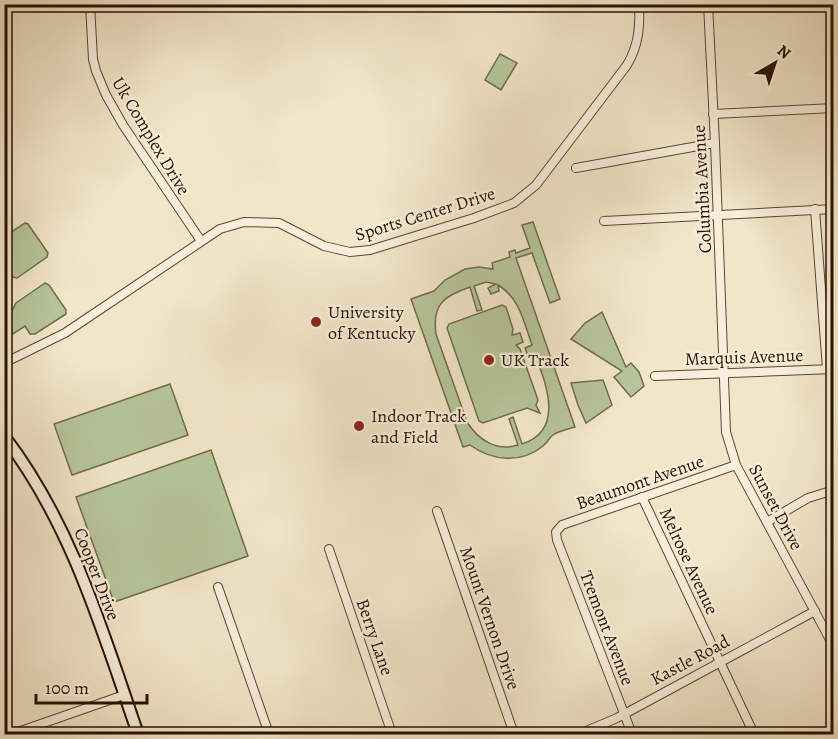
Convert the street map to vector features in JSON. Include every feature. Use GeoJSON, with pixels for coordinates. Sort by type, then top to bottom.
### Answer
{"type":"FeatureCollection","features":[{"type":"Feature","properties":{"kind":"main road","name":"Cooper Drive"},"geometry":{"type":"LineString","coordinates":[[4,436],[41,489],[60,524],[80,571],[138,735]]}},
{"type":"Feature","properties":{"kind":"street","name":"Uk Complex Drive"},"geometry":{"type":"LineString","coordinates":[[90,4],[93,59],[106,95],[123,125],[201,241]]}},
{"type":"Feature","properties":{"kind":"street","name":"Sports Center Drive"},"geometry":{"type":"LineString","coordinates":[[4,363],[65,333],[220,229],[244,222],[279,223],[331,248],[350,252],[370,250],[514,203],[536,185],[627,64],[633,53],[639,31],[639,4]]}},
{"type":"Feature","properties":{"kind":"street","name":"Columbia Avenue"},"geometry":{"type":"LineString","coordinates":[[708,4],[725,373]]}},
{"type":"Feature","properties":{"kind":"street"},"geometry":{"type":"LineString","coordinates":[[713,114],[834,108]]}},
{"type":"Feature","properties":{"kind":"street"},"geometry":{"type":"LineString","coordinates":[[576,168],[715,143]]}},
{"type":"Feature","properties":{"kind":"street"},"geometry":{"type":"LineString","coordinates":[[604,221],[834,208]]}},
{"type":"Feature","properties":{"kind":"street"},"geometry":{"type":"LineString","coordinates":[[815,209],[823,324],[830,369]]}},
{"type":"Feature","properties":{"kind":"street","name":"Marquis Avenue"},"geometry":{"type":"LineString","coordinates":[[655,376],[830,369]]}},
{"type":"Feature","properties":{"kind":"street","name":"Sunset Drive"},"geometry":{"type":"LineString","coordinates":[[725,373],[724,424],[736,465],[834,647]]}},
{"type":"Feature","properties":{"kind":"street","name":"Beaumont Avenue"},"geometry":{"type":"LineString","coordinates":[[556,532],[562,525],[736,465]]}},
{"type":"Feature","properties":{"kind":"street"},"geometry":{"type":"LineString","coordinates":[[767,522],[808,498],[834,490]]}},
{"type":"Feature","properties":{"kind":"street","name":"Melrose Avenue"},"geometry":{"type":"LineString","coordinates":[[642,497],[754,735]]}},
{"type":"Feature","properties":{"kind":"street","name":"Mount Vernon Drive"},"geometry":{"type":"LineString","coordinates":[[437,511],[514,735]]}},
{"type":"Feature","properties":{"kind":"street","name":"Tremont Avenue"},"geometry":{"type":"LineString","coordinates":[[556,532],[557,540],[632,735]]}},
{"type":"Feature","properties":{"kind":"street","name":"Berry Lane"},"geometry":{"type":"LineString","coordinates":[[329,549],[392,735]]}},
{"type":"Feature","properties":{"kind":"street"},"geometry":{"type":"LineString","coordinates":[[218,587],[269,735]]}},
{"type":"Feature","properties":{"kind":"street","name":"Kastle Road"},"geometry":{"type":"LineString","coordinates":[[579,735],[815,611]]}},
{"type":"Feature","properties":{"kind":"street"},"geometry":{"type":"LineString","coordinates":[[12,735],[124,695]]}},
{"type":"Feature","properties":{"kind":"green space"},"geometry":{"type":"Polygon","coordinates":[[[500,54],[517,63],[501,90],[485,80],[500,54]]]}},
{"type":"Feature","properties":{"kind":"green space"},"geometry":{"type":"Polygon","coordinates":[[[533,222],[560,299],[550,303],[532,253],[516,258],[575,427],[555,434],[534,452],[516,458],[506,458],[488,454],[470,445],[463,447],[411,299],[434,291],[445,280],[465,269],[479,267],[493,269],[492,263],[510,257],[509,252],[515,250],[516,253],[530,248],[522,225],[533,222]],[[486,282],[474,286],[482,310],[477,311],[470,287],[453,294],[438,308],[435,324],[436,334],[467,422],[482,439],[496,446],[510,447],[518,445],[509,419],[513,417],[522,444],[535,437],[544,428],[549,405],[544,379],[535,354],[528,356],[525,348],[532,345],[520,312],[511,297],[498,285],[499,291],[491,294],[488,288],[496,284],[486,282]]]}},
{"type":"Feature","properties":{"kind":"green space"},"geometry":{"type":"Polygon","coordinates":[[[25,223],[48,253],[47,257],[17,278],[12,277],[5,267],[5,236],[25,223]]]}},
{"type":"Feature","properties":{"kind":"green space"},"geometry":{"type":"Polygon","coordinates":[[[45,283],[49,285],[66,310],[66,314],[35,334],[30,334],[25,326],[5,339],[5,315],[13,309],[16,303],[45,283]]]}},
{"type":"Feature","properties":{"kind":"green space"},"geometry":{"type":"Polygon","coordinates":[[[502,305],[506,307],[513,329],[512,335],[520,333],[523,342],[516,345],[520,349],[538,400],[536,405],[540,413],[527,408],[483,423],[479,421],[447,328],[449,324],[502,305]]]}},
{"type":"Feature","properties":{"kind":"green space"},"geometry":{"type":"Polygon","coordinates":[[[602,312],[626,367],[631,363],[639,372],[644,386],[631,397],[614,377],[622,371],[571,339],[585,323],[602,312]]]}},
{"type":"Feature","properties":{"kind":"green space"},"geometry":{"type":"Polygon","coordinates":[[[603,380],[612,405],[586,423],[571,383],[603,380]]]}},
{"type":"Feature","properties":{"kind":"green space"},"geometry":{"type":"Polygon","coordinates":[[[170,384],[188,435],[72,475],[54,424],[170,384]]]}},
{"type":"Feature","properties":{"kind":"green space"},"geometry":{"type":"Polygon","coordinates":[[[211,450],[248,556],[114,602],[76,497],[211,450]]]}},
{"type":"Feature","properties":{"kind":"place","name":"University of Kentucky"},"geometry":{"type":"Point","coordinates":[316,322]}},
{"type":"Feature","properties":{"kind":"place","name":"UK Track"},"geometry":{"type":"Point","coordinates":[489,360]}},
{"type":"Feature","properties":{"kind":"place","name":"Indoor Track and Field"},"geometry":{"type":"Point","coordinates":[359,426]}}]}
